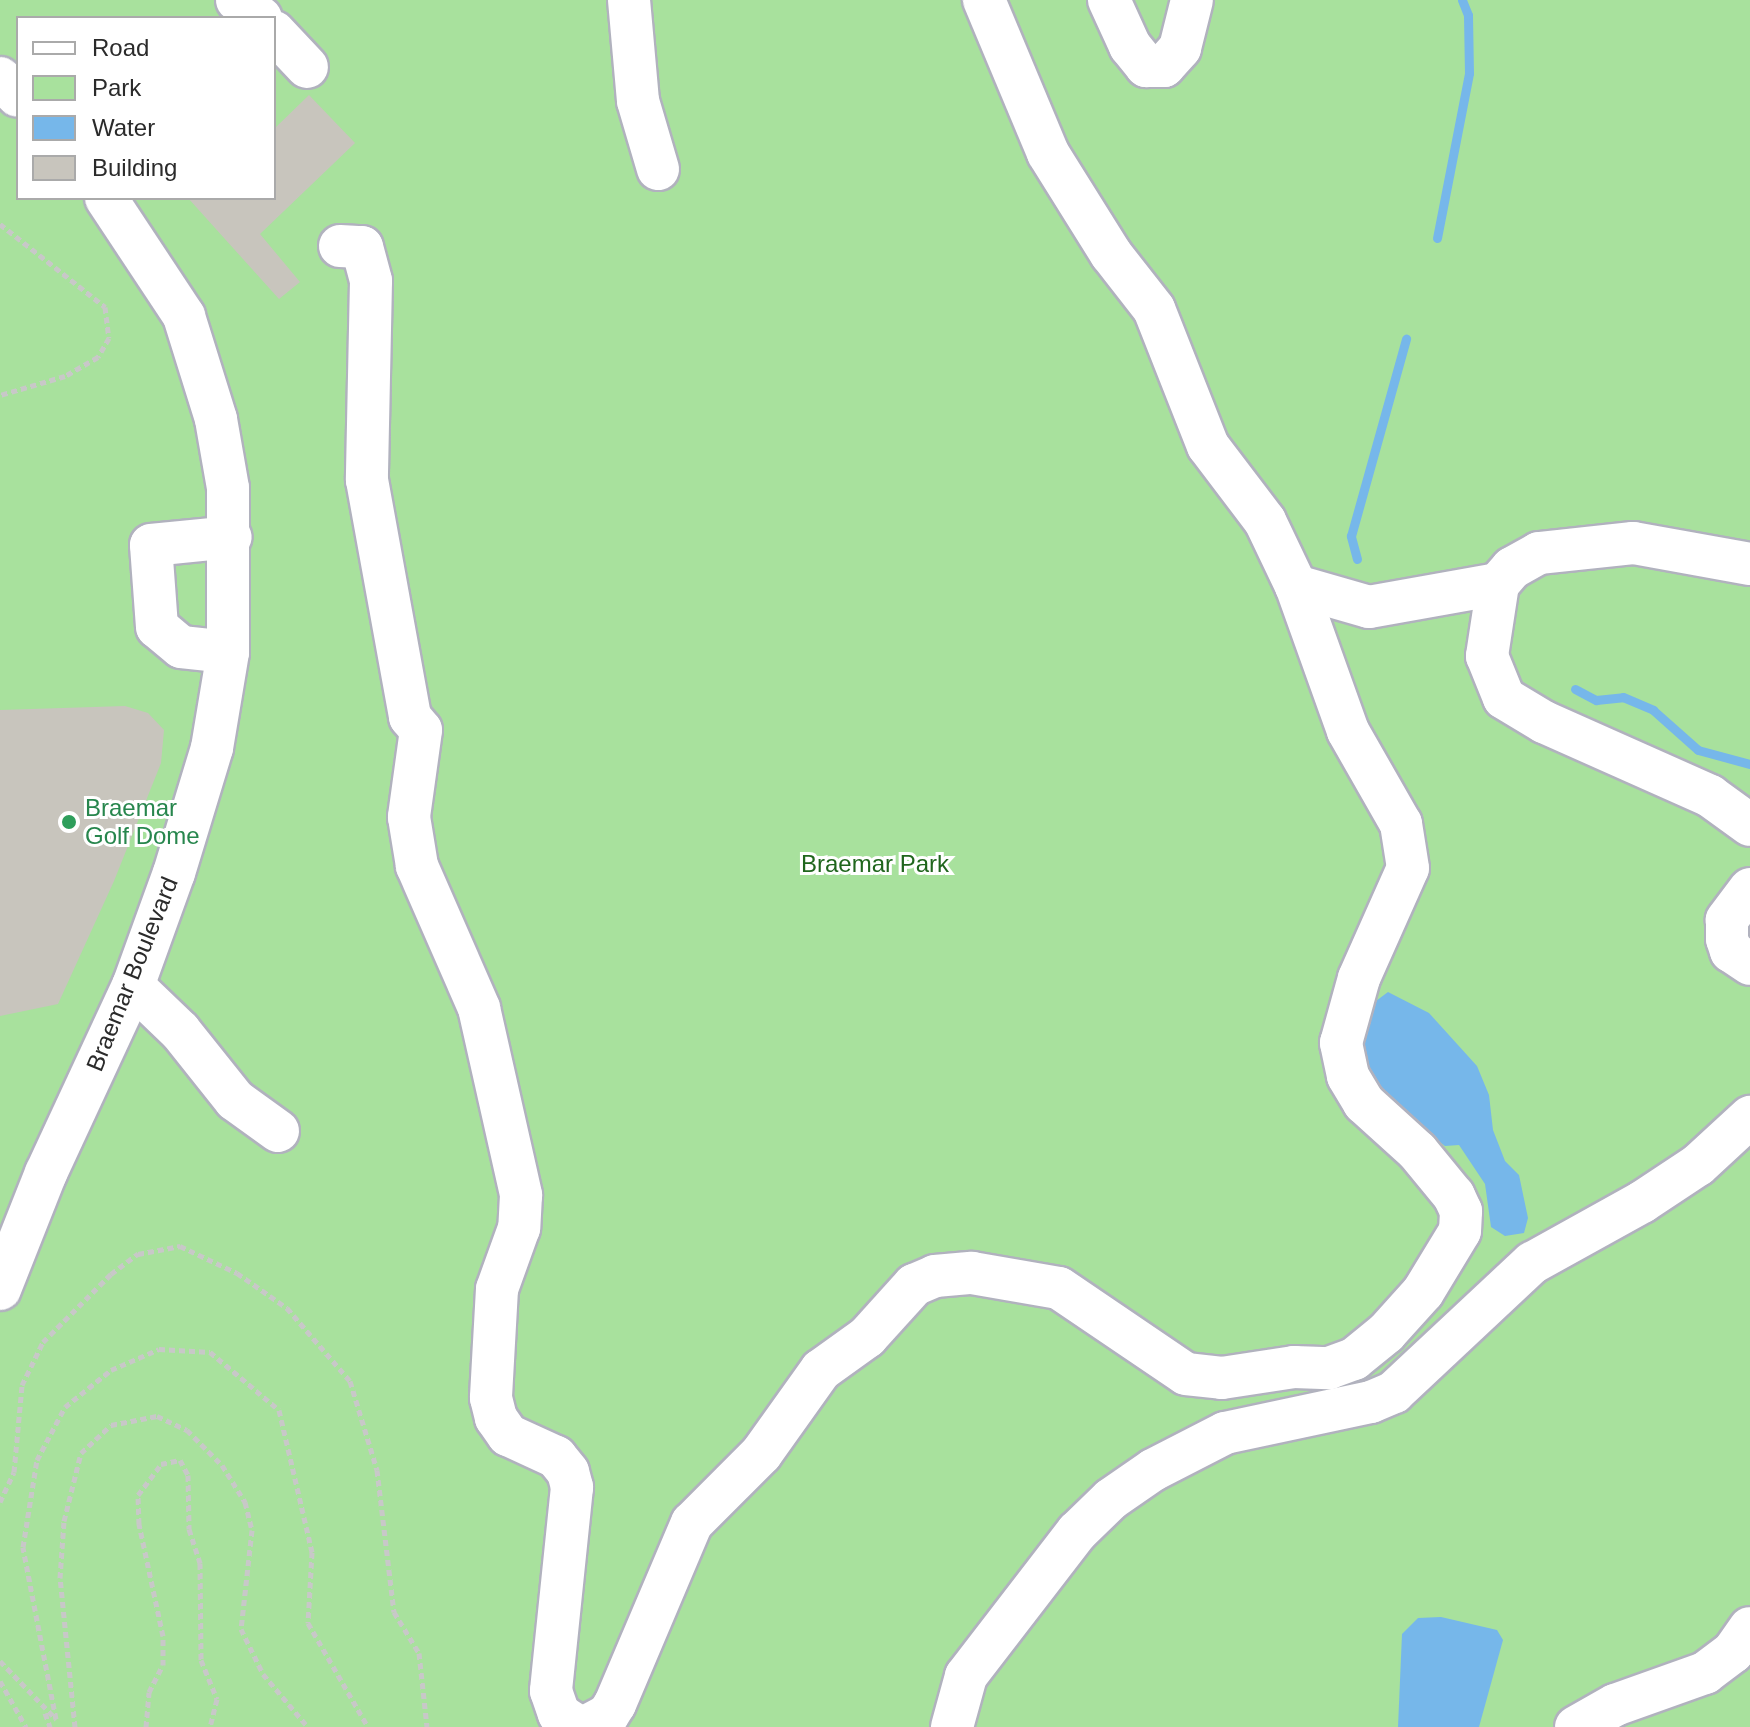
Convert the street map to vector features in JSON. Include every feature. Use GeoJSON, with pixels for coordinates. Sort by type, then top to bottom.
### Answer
{"type":"FeatureCollection","features":[{"type":"Feature","properties":{"kind":"street"},"geometry":{"type":"LineString","coordinates":[[237,0],[258,16]]}},
{"type":"Feature","properties":{"kind":"street"},"geometry":{"type":"LineString","coordinates":[[629,0],[638,101],[658,169]]}},
{"type":"Feature","properties":{"kind":"street"},"geometry":{"type":"LineString","coordinates":[[585,1727],[608,1715],[615,1704],[692,1523],[761,1454],[821,1370],[867,1337],[914,1285],[935,1276],[972,1273],[1059,1288],[1166,1363],[1186,1374],[1222,1378],[1294,1367],[1329,1368],[1354,1359],[1423,1292],[1454,1245],[1461,1211],[1454,1196],[1417,1151],[1364,1103],[1348,1076],[1341,1043],[1349,1006],[1402,885],[1408,848],[1385,791],[1348,731],[1296,586],[1265,521],[1208,446],[1154,309],[1111,254],[1048,153],[984,0]]}},
{"type":"Feature","properties":{"kind":"street"},"geometry":{"type":"LineString","coordinates":[[1109,0],[1146,66],[1164,66],[1180,48],[1192,0]]}},
{"type":"Feature","properties":{"kind":"street"},"geometry":{"type":"LineString","coordinates":[[276,34],[307,67]]}},
{"type":"Feature","properties":{"kind":"street"},"geometry":{"type":"LineString","coordinates":[[0,78],[16,94]]}},
{"type":"Feature","properties":{"kind":"street","name":"Braemar Boulevard"},"geometry":{"type":"LineString","coordinates":[[0,1289],[46,1173],[133,986],[212,748],[228,652],[231,537],[216,419],[184,316],[107,200]]}},
{"type":"Feature","properties":{"kind":"street"},"geometry":{"type":"LineString","coordinates":[[340,246],[362,247],[371,281],[367,480],[410,717],[421,730],[409,817],[417,866],[479,1008],[521,1195],[519,1228],[497,1289],[491,1398],[496,1418],[508,1435],[556,1457],[568,1472],[572,1487],[551,1691],[559,1714],[579,1727]]}},
{"type":"Feature","properties":{"kind":"street"},"geometry":{"type":"LineString","coordinates":[[228,652],[181,647],[157,627],[151,545],[231,537]]}},
{"type":"Feature","properties":{"kind":"street"},"geometry":{"type":"LineString","coordinates":[[1750,564],[1660,545],[1606,544],[1539,553],[1512,568],[1498,584],[1487,656],[1504,698],[1544,722],[1710,796],[1750,825]]}},
{"type":"Feature","properties":{"kind":"street"},"geometry":{"type":"LineString","coordinates":[[1296,586],[1369,607],[1498,584]]}},
{"type":"Feature","properties":{"kind":"street"},"geometry":{"type":"LineString","coordinates":[[1750,889],[1727,920],[1727,939],[1731,951],[1750,964]]}},
{"type":"Feature","properties":{"kind":"street"},"geometry":{"type":"LineString","coordinates":[[133,986],[180,1031],[235,1100],[278,1131]]}},
{"type":"Feature","properties":{"kind":"street"},"geometry":{"type":"LineString","coordinates":[[952,1727],[966,1676],[1077,1532],[1111,1499],[1153,1470],[1225,1433],[1371,1402],[1394,1392],[1532,1263],[1642,1202],[1698,1165],[1750,1117]]}},
{"type":"Feature","properties":{"kind":"street"},"geometry":{"type":"LineString","coordinates":[[1576,1727],[1615,1705],[1705,1673],[1733,1652],[1750,1628]]}},
{"type":"Feature","properties":{"kind":"path"},"geometry":{"type":"LineString","coordinates":[[0,224],[105,307],[109,338],[98,357],[65,376],[0,395]]}},
{"type":"Feature","properties":{"kind":"path"},"geometry":{"type":"LineString","coordinates":[[0,1502],[14,1472],[22,1385],[43,1342],[111,1274],[138,1254],[180,1246],[237,1273],[287,1308],[350,1381],[377,1470],[394,1612],[419,1653],[427,1727]]}},
{"type":"Feature","properties":{"kind":"path"},"geometry":{"type":"LineString","coordinates":[[0,1661],[44,1711],[56,1719],[23,1547],[37,1460],[65,1407],[111,1370],[159,1349],[210,1352],[279,1410],[312,1552],[308,1623],[368,1727]]}},
{"type":"Feature","properties":{"kind":"path"},"geometry":{"type":"LineString","coordinates":[[75,1727],[60,1578],[64,1521],[81,1453],[111,1425],[157,1416],[187,1430],[222,1465],[245,1502],[252,1530],[241,1629],[263,1674],[308,1727]]}},
{"type":"Feature","properties":{"kind":"path"},"geometry":{"type":"LineString","coordinates":[[146,1727],[149,1692],[163,1665],[163,1636],[141,1538],[138,1495],[161,1464],[180,1460],[188,1475],[189,1529],[200,1563],[201,1660],[217,1699],[210,1727]]}},
{"type":"Feature","properties":{"kind":"path"},"geometry":{"type":"LineString","coordinates":[[0,1681],[26,1727]]}},
{"type":"Feature","properties":{"kind":"path"},"geometry":{"type":"LineString","coordinates":[[44,1711],[50,1727]]}},
{"type":"Feature","properties":{"kind":"green space","name":"Braemar Park"},"geometry":{"type":"Polygon","coordinates":[[[0,0],[1750,0],[1750,1727],[0,1727],[0,0]]]}},
{"type":"Feature","properties":{"kind":"water"},"geometry":{"type":"Polygon","coordinates":[[[1388,992],[1429,1013],[1477,1066],[1489,1095],[1493,1130],[1505,1161],[1519,1175],[1528,1218],[1524,1233],[1505,1236],[1491,1227],[1485,1184],[1459,1145],[1445,1146],[1383,1099],[1358,1049],[1372,1004],[1388,992]]]}},
{"type":"Feature","properties":{"kind":"water"},"geometry":{"type":"Polygon","coordinates":[[[1441,1617],[1497,1630],[1503,1640],[1479,1727],[1398,1727],[1402,1634],[1418,1618],[1441,1617]]]}},
{"type":"Feature","properties":{"kind":"building"},"geometry":{"type":"Polygon","coordinates":[[[309,95],[355,143],[260,234],[300,282],[279,299],[190,200],[276,200],[276,127],[309,95]]]}},
{"type":"Feature","properties":{"kind":"building","name":"Braemar Golf Dome"},"geometry":{"type":"Polygon","coordinates":[[[125,706],[148,713],[164,730],[161,763],[114,881],[58,1004],[0,1016],[0,710],[125,706]]]}},
{"type":"Feature","properties":{"kind":"waterway"},"geometry":{"type":"LineString","coordinates":[[1437,238],[1469,73],[1468,15],[1462,0]]}},
{"type":"Feature","properties":{"kind":"waterway"},"geometry":{"type":"LineString","coordinates":[[1357,559],[1351,536],[1406,339]]}},
{"type":"Feature","properties":{"kind":"waterway"},"geometry":{"type":"LineString","coordinates":[[1575,689],[1596,700],[1623,697],[1653,710],[1698,750],[1750,764]]}},
{"type":"Feature","properties":{"kind":"place","name":"Braemar Golf Dome"},"geometry":{"type":"Point","coordinates":[69,822]}}]}
